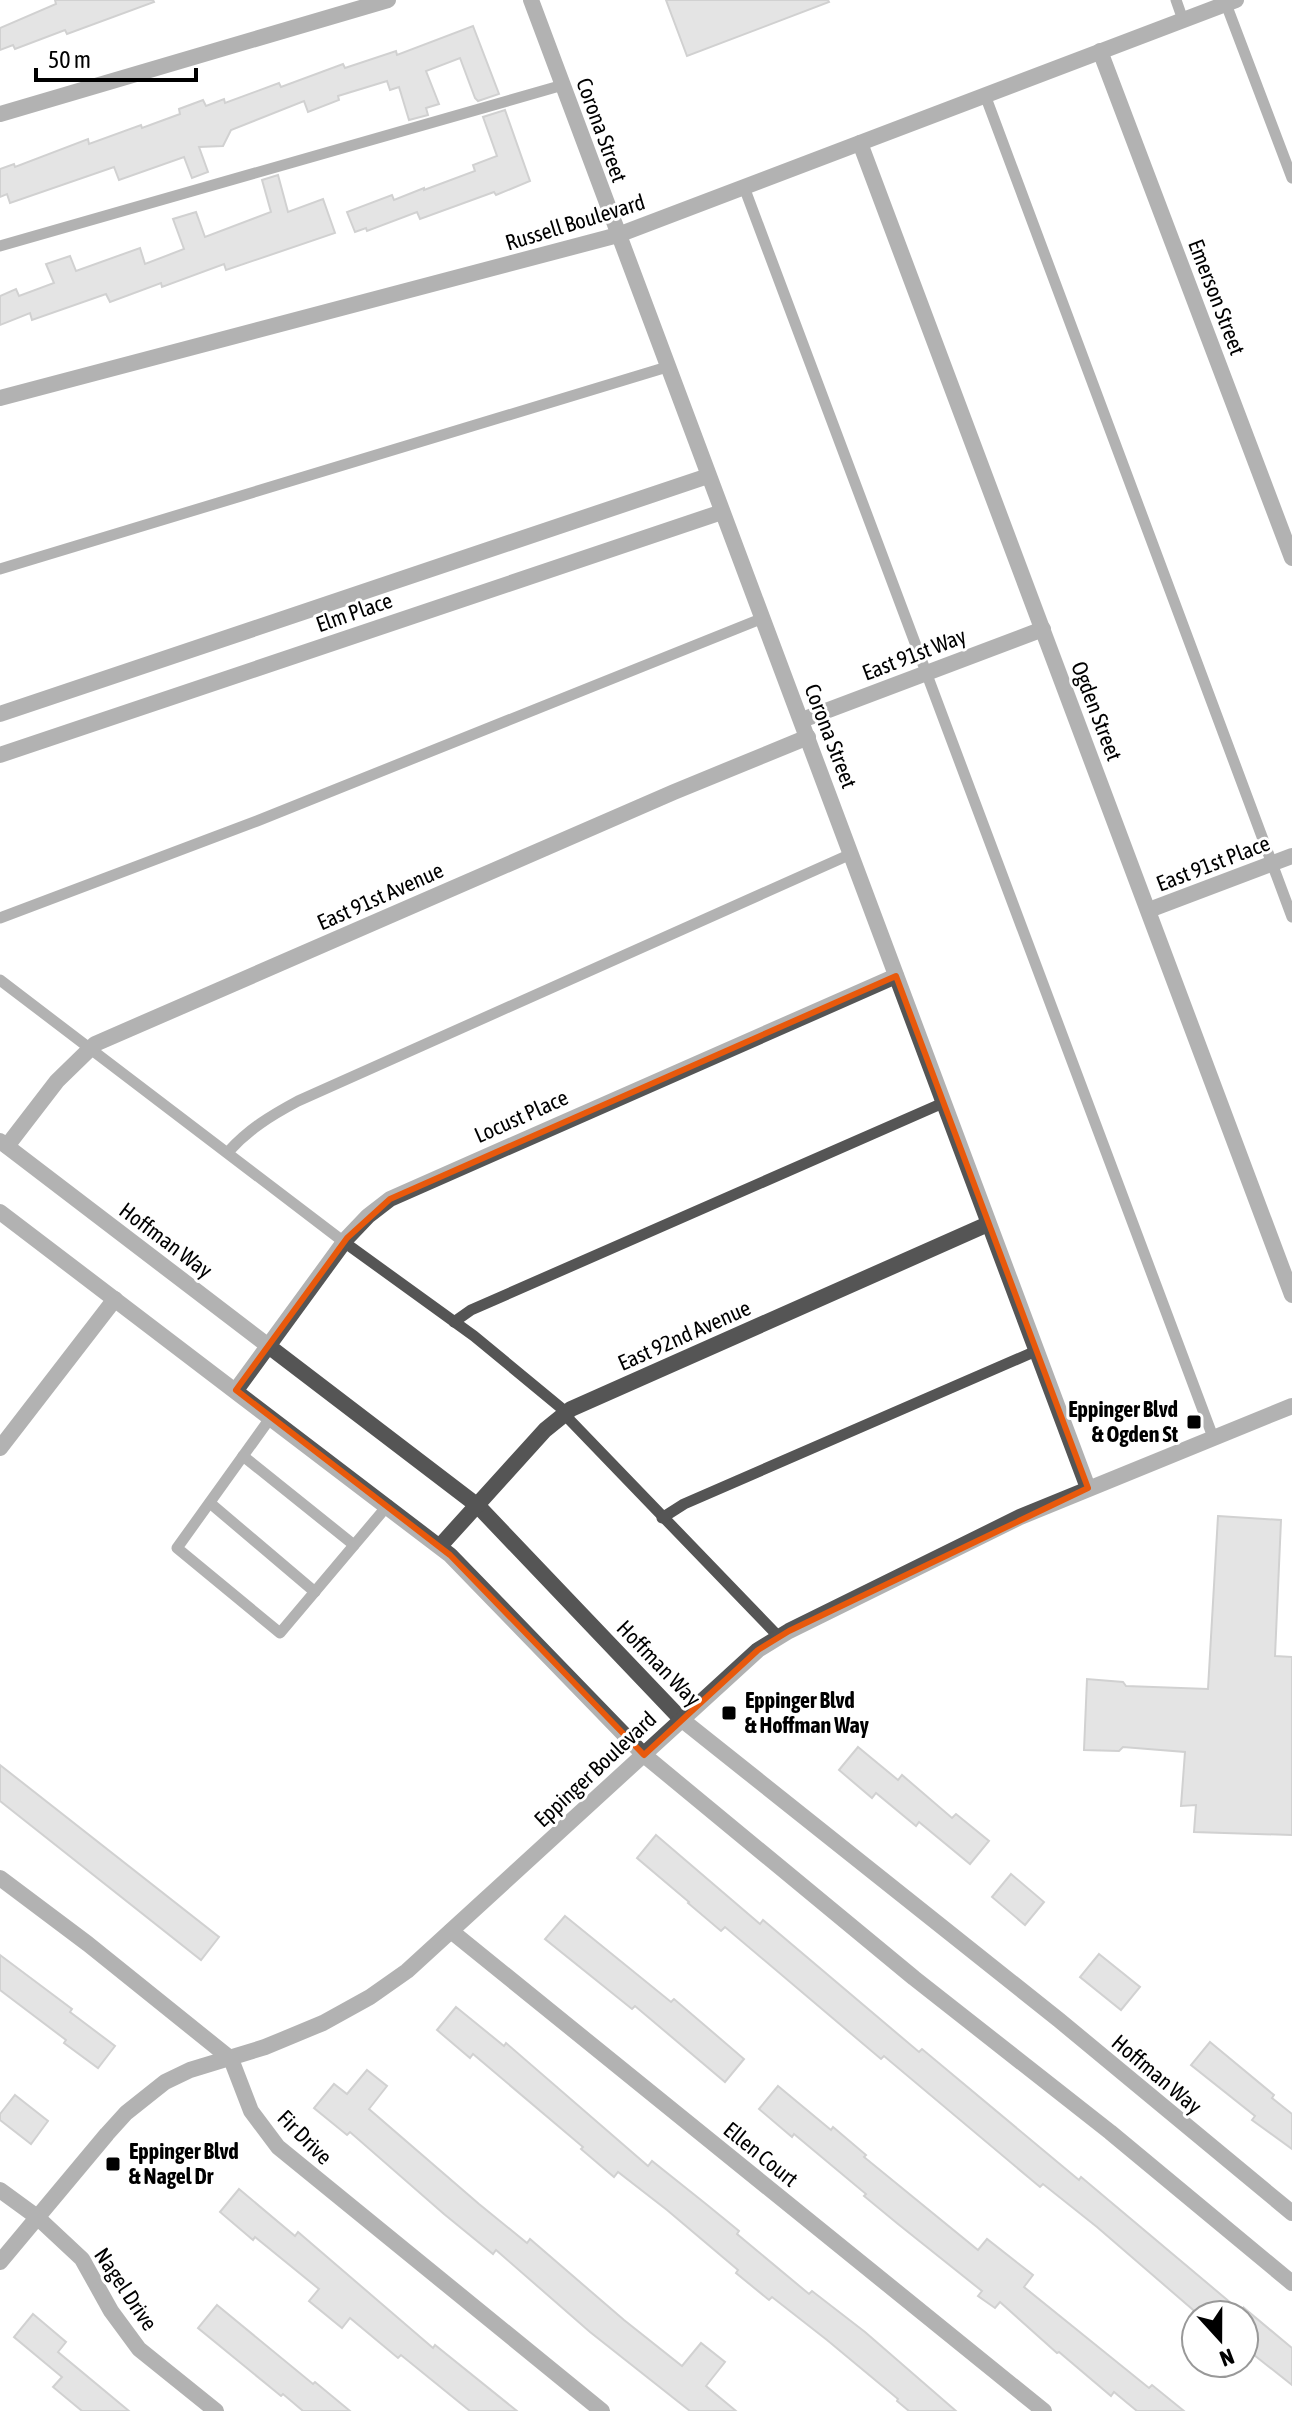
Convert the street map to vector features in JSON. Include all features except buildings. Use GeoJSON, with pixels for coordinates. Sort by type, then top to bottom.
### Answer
{"type":"FeatureCollection","features":[{"type":"Feature","properties":{"kind":"street"},"geometry":{"type":"LineString","coordinates":[[0,114],[388,0]]}},
{"type":"Feature","properties":{"kind":"street","name":"Corona Street"},"geometry":{"type":"LineString","coordinates":[[531,0],[1088,1488]]}},
{"type":"Feature","properties":{"kind":"street","name":"Russell Boulevard"},"geometry":{"type":"LineString","coordinates":[[0,398],[618,235],[1231,2]]}},
{"type":"Feature","properties":{"kind":"street","name":"Emerson Street"},"geometry":{"type":"LineString","coordinates":[[1100,51],[1292,558]]}},
{"type":"Feature","properties":{"kind":"street","name":"Ogden Street"},"geometry":{"type":"LineString","coordinates":[[860,143],[1292,1295]]}},
{"type":"Feature","properties":{"kind":"street","name":"Elm Place"},"geometry":{"type":"LineString","coordinates":[[0,714],[708,476]]}},
{"type":"Feature","properties":{"kind":"street","name":"Elm Place"},"geometry":{"type":"LineString","coordinates":[[0,755],[722,512]]}},
{"type":"Feature","properties":{"kind":"street","name":"East 91st Way"},"geometry":{"type":"LineString","coordinates":[[802,720],[1043,629]]}},
{"type":"Feature","properties":{"kind":"street","name":"East 91st Avenue"},"geometry":{"type":"LineString","coordinates":[[4,1144],[88,1048],[660,798],[808,737]]}},
{"type":"Feature","properties":{"kind":"street","name":"East 91st Place"},"geometry":{"type":"LineString","coordinates":[[1149,910],[1292,856]]}},
{"type":"Feature","properties":{"kind":"street","name":"Locust Place"},"geometry":{"type":"LineString","coordinates":[[236,1390],[344,1242],[368,1216],[403,1191],[896,976]]}},
{"type":"Feature","properties":{"kind":"street","name":"Hoffman Way"},"geometry":{"type":"LineString","coordinates":[[4,1144],[478,1506],[681,1719],[1059,2020],[1292,2213]]}},
{"type":"Feature","properties":{"kind":"street"},"geometry":{"type":"LineString","coordinates":[[0,1212],[440,1546],[644,1755],[1292,2283]]}},
{"type":"Feature","properties":{"kind":"street","name":"East 92nd Avenue"},"geometry":{"type":"LineString","coordinates":[[440,1546],[545,1430],[565,1413],[988,1224]]}},
{"type":"Feature","properties":{"kind":"street"},"geometry":{"type":"LineString","coordinates":[[0,1448],[115,1299]]}},
{"type":"Feature","properties":{"kind":"street","name":"Eppinger Boulevard"},"geometry":{"type":"LineString","coordinates":[[0,2262],[126,2113],[165,2082],[190,2070],[231,2059],[323,2023],[370,1997],[407,1971],[758,1650],[1000,1527],[1292,1406]]}},
{"type":"Feature","properties":{"kind":"street"},"geometry":{"type":"LineString","coordinates":[[0,1878],[231,2059]]}},
{"type":"Feature","properties":{"kind":"street","name":"Ellen Court"},"geometry":{"type":"LineString","coordinates":[[451,1931],[1044,2411]]}},
{"type":"Feature","properties":{"kind":"street","name":"Fir Drive"},"geometry":{"type":"LineString","coordinates":[[231,2059],[251,2111],[278,2147],[602,2411]]}},
{"type":"Feature","properties":{"kind":"street","name":"Nagel Drive"},"geometry":{"type":"LineString","coordinates":[[0,2190],[37,2217],[82,2259],[111,2311],[139,2349],[216,2411]]}},
{"type":"Feature","properties":{"kind":"lane"},"geometry":{"type":"LineString","coordinates":[[1176,0],[1183,20]]}},
{"type":"Feature","properties":{"kind":"lane"},"geometry":{"type":"LineString","coordinates":[[1231,2],[1292,178]]}},
{"type":"Feature","properties":{"kind":"lane"},"geometry":{"type":"LineString","coordinates":[[0,246],[563,85]]}},
{"type":"Feature","properties":{"kind":"lane"},"geometry":{"type":"LineString","coordinates":[[985,95],[1292,917]]}},
{"type":"Feature","properties":{"kind":"lane"},"geometry":{"type":"LineString","coordinates":[[744,187],[1213,1437]]}},
{"type":"Feature","properties":{"kind":"lane"},"geometry":{"type":"LineString","coordinates":[[0,569],[667,367]]}},
{"type":"Feature","properties":{"kind":"lane"},"geometry":{"type":"LineString","coordinates":[[0,918],[257,821],[763,618]]}},
{"type":"Feature","properties":{"kind":"lane"},"geometry":{"type":"LineString","coordinates":[[228,1152],[263,1119],[298,1101],[851,854]]}},
{"type":"Feature","properties":{"kind":"lane"},"geometry":{"type":"LineString","coordinates":[[0,980],[454,1322],[565,1413],[779,1637]]}},
{"type":"Feature","properties":{"kind":"lane"},"geometry":{"type":"LineString","coordinates":[[454,1322],[471,1310],[943,1103]]}},
{"type":"Feature","properties":{"kind":"lane"},"geometry":{"type":"LineString","coordinates":[[662,1518],[684,1504],[1036,1351]]}},
{"type":"Feature","properties":{"kind":"lane"},"geometry":{"type":"LineString","coordinates":[[271,1417],[177,1548],[280,1633],[388,1505]]}},
{"type":"Feature","properties":{"kind":"lane"},"geometry":{"type":"LineString","coordinates":[[243,1456],[354,1545]]}},
{"type":"Feature","properties":{"kind":"lane"},"geometry":{"type":"LineString","coordinates":[[210,1503],[315,1592]]}},
{"type":"Feature","properties":{"kind":"highlighted area"},"geometry":{"type":"Polygon","coordinates":[[[896,976],[1088,1488],[789,1631],[758,1650],[644,1755],[450,1555],[236,1390],[347,1238],[390,1199],[896,976]]]}},
{"type":"Feature","properties":{"kind":"place","name":"Eppinger Blvd & Ogden St"},"geometry":{"type":"Point","coordinates":[1194,1422]}},
{"type":"Feature","properties":{"kind":"place","name":"Eppinger Blvd & Hoffman Way"},"geometry":{"type":"Point","coordinates":[729,1713]}},
{"type":"Feature","properties":{"kind":"place","name":"Eppinger Blvd & Nagel Dr"},"geometry":{"type":"Point","coordinates":[113,2164]}}]}
